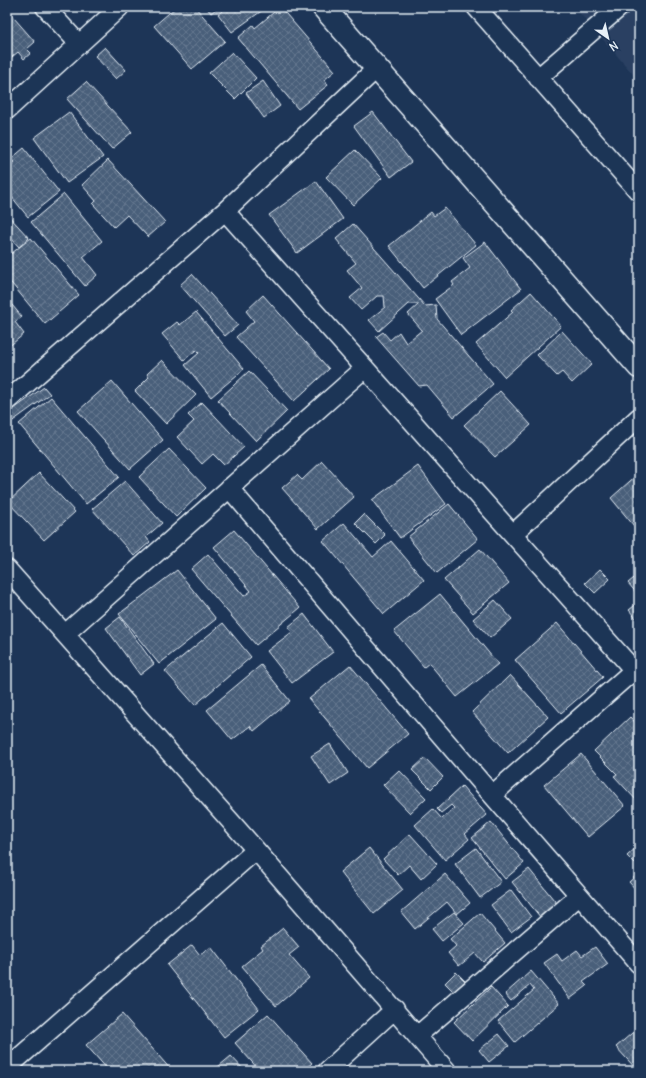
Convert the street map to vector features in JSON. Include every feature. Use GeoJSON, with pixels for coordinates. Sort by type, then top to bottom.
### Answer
{"type":"FeatureCollection","features":[{"type":"Feature","properties":{"kind":"street"},"geometry":{"type":"LineString","coordinates":[[45,7],[79,44]]}},
{"type":"Feature","properties":{"kind":"street"},"geometry":{"type":"LineString","coordinates":[[7,110],[120,7]]}},
{"type":"Feature","properties":{"kind":"street"},"geometry":{"type":"LineString","coordinates":[[323,7],[639,367]]}},
{"type":"Feature","properties":{"kind":"street"},"geometry":{"type":"LineString","coordinates":[[476,7],[639,192]]}},
{"type":"Feature","properties":{"kind":"street"},"geometry":{"type":"LineString","coordinates":[[538,78],[620,7]]}},
{"type":"Feature","properties":{"kind":"street"},"geometry":{"type":"LineString","coordinates":[[7,400],[225,211],[377,68]]}},
{"type":"Feature","properties":{"kind":"street"},"geometry":{"type":"LineString","coordinates":[[225,211],[636,673],[492,795]]}},
{"type":"Feature","properties":{"kind":"street"},"geometry":{"type":"LineString","coordinates":[[65,634],[365,368]]}},
{"type":"Feature","properties":{"kind":"street"},"geometry":{"type":"LineString","coordinates":[[513,534],[639,417]]}},
{"type":"Feature","properties":{"kind":"street"},"geometry":{"type":"LineString","coordinates":[[229,488],[639,964]]}},
{"type":"Feature","properties":{"kind":"street"},"geometry":{"type":"LineString","coordinates":[[7,569],[256,850],[447,1071]]}},
{"type":"Feature","properties":{"kind":"street"},"geometry":{"type":"LineString","coordinates":[[7,1067],[256,850]]}},
{"type":"Feature","properties":{"kind":"street"},"geometry":{"type":"LineString","coordinates":[[417,1036],[580,896]]}},
{"type":"Feature","properties":{"kind":"street"},"geometry":{"type":"LineString","coordinates":[[327,1071],[395,1009]]}},
{"type":"Feature","properties":{"kind":"shaded area"},"geometry":{"type":"Polygon","coordinates":[[[574,7],[639,7],[639,81],[594,29],[574,7]]]}},
{"type":"Feature","properties":{"kind":"building"},"geometry":{"type":"Polygon","coordinates":[[[176,7],[195,7],[225,41],[192,69],[154,26],[176,7]]]}},
{"type":"Feature","properties":{"kind":"building"},"geometry":{"type":"Polygon","coordinates":[[[206,7],[219,7],[211,13],[206,7]]]}},
{"type":"Feature","properties":{"kind":"building"},"geometry":{"type":"Polygon","coordinates":[[[228,7],[267,7],[232,32],[218,14],[228,7]]]}},
{"type":"Feature","properties":{"kind":"building"},"geometry":{"type":"Polygon","coordinates":[[[280,7],[335,71],[324,80],[328,85],[298,109],[238,38],[253,25],[255,28],[280,7]]]}},
{"type":"Feature","properties":{"kind":"building"},"geometry":{"type":"Polygon","coordinates":[[[7,10],[35,42],[27,49],[31,53],[24,59],[18,52],[7,61],[7,10]]]}},
{"type":"Feature","properties":{"kind":"building"},"geometry":{"type":"Polygon","coordinates":[[[105,47],[126,70],[116,79],[95,56],[105,47]]]}},
{"type":"Feature","properties":{"kind":"building"},"geometry":{"type":"Polygon","coordinates":[[[232,52],[256,78],[235,99],[209,73],[232,52]]]}},
{"type":"Feature","properties":{"kind":"building"},"geometry":{"type":"Polygon","coordinates":[[[263,81],[280,106],[264,118],[246,93],[263,81]]]}},
{"type":"Feature","properties":{"kind":"building"},"geometry":{"type":"Polygon","coordinates":[[[86,82],[132,132],[112,149],[67,99],[86,82]]]}},
{"type":"Feature","properties":{"kind":"building"},"geometry":{"type":"Polygon","coordinates":[[[69,112],[103,157],[67,183],[34,138],[69,112]]]}},
{"type":"Feature","properties":{"kind":"building"},"geometry":{"type":"Polygon","coordinates":[[[373,112],[411,162],[391,177],[354,126],[373,112]]]}},
{"type":"Feature","properties":{"kind":"building"},"geometry":{"type":"Polygon","coordinates":[[[24,148],[59,192],[28,217],[7,191],[7,168],[14,162],[11,159],[24,148]]]}},
{"type":"Feature","properties":{"kind":"building"},"geometry":{"type":"Polygon","coordinates":[[[355,150],[382,178],[353,205],[326,177],[355,150]]]}},
{"type":"Feature","properties":{"kind":"building"},"geometry":{"type":"Polygon","coordinates":[[[108,160],[165,222],[148,237],[127,215],[114,227],[93,204],[96,201],[82,185],[108,160]]]}},
{"type":"Feature","properties":{"kind":"building"},"geometry":{"type":"Polygon","coordinates":[[[316,181],[343,219],[297,253],[269,215],[316,181]]]}},
{"type":"Feature","properties":{"kind":"building"},"geometry":{"type":"Polygon","coordinates":[[[64,194],[102,241],[83,257],[97,275],[85,286],[31,222],[64,194]]]}},
{"type":"Feature","properties":{"kind":"building"},"geometry":{"type":"Polygon","coordinates":[[[445,208],[476,245],[423,288],[389,246],[431,212],[434,216],[445,208]]]}},
{"type":"Feature","properties":{"kind":"building"},"geometry":{"type":"Polygon","coordinates":[[[7,214],[29,238],[19,247],[11,238],[7,242],[7,214]]]}},
{"type":"Feature","properties":{"kind":"building"},"geometry":{"type":"Polygon","coordinates":[[[353,224],[425,306],[436,305],[437,319],[493,384],[454,417],[427,385],[419,386],[376,337],[383,332],[390,340],[399,332],[406,343],[422,330],[408,314],[419,304],[409,304],[379,331],[369,320],[385,307],[384,296],[377,296],[361,310],[350,298],[362,288],[347,270],[356,263],[336,239],[353,224]]]}},
{"type":"Feature","properties":{"kind":"building"},"geometry":{"type":"Polygon","coordinates":[[[31,238],[79,295],[45,324],[7,278],[7,257],[31,238]]]}},
{"type":"Feature","properties":{"kind":"building"},"geometry":{"type":"Polygon","coordinates":[[[485,242],[521,289],[461,335],[435,299],[454,285],[452,282],[470,268],[463,258],[485,242]]]}},
{"type":"Feature","properties":{"kind":"building"},"geometry":{"type":"Polygon","coordinates":[[[192,274],[238,325],[225,336],[180,285],[192,274]]]}},
{"type":"Feature","properties":{"kind":"building"},"geometry":{"type":"Polygon","coordinates":[[[531,292],[561,326],[505,377],[476,344],[513,312],[511,310],[531,292]]]}},
{"type":"Feature","properties":{"kind":"building"},"geometry":{"type":"Polygon","coordinates":[[[263,295],[329,369],[294,401],[236,337],[254,321],[246,311],[263,295]]]}},
{"type":"Feature","properties":{"kind":"building"},"geometry":{"type":"Polygon","coordinates":[[[7,299],[22,317],[15,322],[24,334],[7,348],[7,299]]]}},
{"type":"Feature","properties":{"kind":"building"},"geometry":{"type":"Polygon","coordinates":[[[196,312],[244,369],[211,397],[185,365],[199,353],[196,350],[184,360],[162,334],[177,322],[180,325],[196,312]]]}},
{"type":"Feature","properties":{"kind":"building"},"geometry":{"type":"Polygon","coordinates":[[[562,331],[592,364],[572,383],[562,372],[557,376],[537,355],[562,331]]]}},
{"type":"Feature","properties":{"kind":"building"},"geometry":{"type":"Polygon","coordinates":[[[162,360],[196,395],[166,424],[135,391],[149,377],[147,374],[162,360]]]}},
{"type":"Feature","properties":{"kind":"building"},"geometry":{"type":"Polygon","coordinates":[[[249,371],[287,411],[256,441],[218,400],[249,371]]]}},
{"type":"Feature","properties":{"kind":"building"},"geometry":{"type":"Polygon","coordinates":[[[112,381],[163,440],[130,469],[78,411],[112,381]]]}},
{"type":"Feature","properties":{"kind":"building"},"geometry":{"type":"Polygon","coordinates":[[[44,387],[50,394],[10,423],[7,419],[7,414],[44,387]]]}},
{"type":"Feature","properties":{"kind":"building"},"geometry":{"type":"Polygon","coordinates":[[[500,391],[531,425],[495,457],[464,425],[500,391]]]}},
{"type":"Feature","properties":{"kind":"building"},"geometry":{"type":"Polygon","coordinates":[[[51,397],[119,477],[86,504],[19,424],[51,397]]]}},
{"type":"Feature","properties":{"kind":"building"},"geometry":{"type":"Polygon","coordinates":[[[202,402],[244,447],[224,465],[213,454],[202,464],[177,437],[194,421],[188,415],[202,402]]]}},
{"type":"Feature","properties":{"kind":"building"},"geometry":{"type":"Polygon","coordinates":[[[169,449],[206,488],[176,517],[139,477],[169,449]]]}},
{"type":"Feature","properties":{"kind":"building"},"geometry":{"type":"Polygon","coordinates":[[[322,461],[354,497],[318,529],[282,488],[297,475],[302,480],[322,461]]]}},
{"type":"Feature","properties":{"kind":"building"},"geometry":{"type":"Polygon","coordinates":[[[418,466],[446,504],[400,538],[372,500],[418,466]]]}},
{"type":"Feature","properties":{"kind":"building"},"geometry":{"type":"Polygon","coordinates":[[[39,473],[75,512],[44,540],[8,502],[39,473]]]}},
{"type":"Feature","properties":{"kind":"building"},"geometry":{"type":"Polygon","coordinates":[[[639,473],[639,532],[611,498],[639,473]]]}},
{"type":"Feature","properties":{"kind":"building"},"geometry":{"type":"Polygon","coordinates":[[[125,481],[162,523],[146,537],[150,542],[134,556],[92,509],[125,481]]]}},
{"type":"Feature","properties":{"kind":"building"},"geometry":{"type":"Polygon","coordinates":[[[449,504],[478,539],[437,573],[408,537],[449,504]]]}},
{"type":"Feature","properties":{"kind":"building"},"geometry":{"type":"Polygon","coordinates":[[[364,514],[385,535],[376,544],[355,523],[364,514]]]}},
{"type":"Feature","properties":{"kind":"building"},"geometry":{"type":"Polygon","coordinates":[[[344,523],[373,557],[391,541],[424,580],[384,614],[323,541],[344,523]]]}},
{"type":"Feature","properties":{"kind":"building"},"geometry":{"type":"Polygon","coordinates":[[[234,530],[300,608],[256,645],[191,569],[208,554],[244,596],[251,591],[214,547],[234,530]]]}},
{"type":"Feature","properties":{"kind":"building"},"geometry":{"type":"Polygon","coordinates":[[[480,549],[509,583],[473,613],[444,580],[480,549]]]}},
{"type":"Feature","properties":{"kind":"building"},"geometry":{"type":"Polygon","coordinates":[[[600,569],[610,579],[595,593],[585,583],[600,569]]]}},
{"type":"Feature","properties":{"kind":"building"},"geometry":{"type":"Polygon","coordinates":[[[177,570],[216,619],[159,664],[119,614],[177,570]]]}},
{"type":"Feature","properties":{"kind":"building"},"geometry":{"type":"Polygon","coordinates":[[[639,574],[639,596],[628,583],[639,574]]]}},
{"type":"Feature","properties":{"kind":"building"},"geometry":{"type":"Polygon","coordinates":[[[440,594],[498,664],[457,697],[429,663],[424,667],[394,631],[440,594]]]}},
{"type":"Feature","properties":{"kind":"building"},"geometry":{"type":"Polygon","coordinates":[[[495,600],[512,619],[490,638],[473,619],[495,600]]]}},
{"type":"Feature","properties":{"kind":"building"},"geometry":{"type":"Polygon","coordinates":[[[639,602],[639,622],[629,610],[639,602]]]}},
{"type":"Feature","properties":{"kind":"building"},"geometry":{"type":"Polygon","coordinates":[[[304,614],[333,652],[292,683],[267,651],[292,632],[288,627],[304,614]]]}},
{"type":"Feature","properties":{"kind":"building"},"geometry":{"type":"Polygon","coordinates":[[[120,617],[154,664],[140,675],[106,628],[120,617]]]}},
{"type":"Feature","properties":{"kind":"building"},"geometry":{"type":"Polygon","coordinates":[[[223,623],[251,657],[195,705],[165,671],[223,623]]]}},
{"type":"Feature","properties":{"kind":"building"},"geometry":{"type":"Polygon","coordinates":[[[557,623],[603,677],[561,713],[515,660],[557,623]]]}},
{"type":"Feature","properties":{"kind":"building"},"geometry":{"type":"Polygon","coordinates":[[[261,665],[290,701],[254,731],[250,726],[232,740],[207,710],[261,665]]]}},
{"type":"Feature","properties":{"kind":"building"},"geometry":{"type":"Polygon","coordinates":[[[350,665],[408,734],[367,768],[309,699],[350,665]]]}},
{"type":"Feature","properties":{"kind":"building"},"geometry":{"type":"Polygon","coordinates":[[[510,675],[548,717],[508,753],[472,712],[510,675]]]}},
{"type":"Feature","properties":{"kind":"building"},"geometry":{"type":"Polygon","coordinates":[[[630,717],[639,726],[639,803],[614,776],[617,774],[594,751],[630,717]]]}},
{"type":"Feature","properties":{"kind":"building"},"geometry":{"type":"Polygon","coordinates":[[[330,744],[348,773],[330,785],[311,756],[330,744]]]}},
{"type":"Feature","properties":{"kind":"building"},"geometry":{"type":"Polygon","coordinates":[[[581,754],[625,806],[588,837],[544,785],[581,754]]]}},
{"type":"Feature","properties":{"kind":"building"},"geometry":{"type":"Polygon","coordinates":[[[425,758],[443,777],[431,789],[412,770],[425,758]]]}},
{"type":"Feature","properties":{"kind":"building"},"geometry":{"type":"Polygon","coordinates":[[[399,770],[426,798],[410,813],[383,785],[399,770]]]}},
{"type":"Feature","properties":{"kind":"building"},"geometry":{"type":"Polygon","coordinates":[[[462,786],[487,815],[465,834],[469,839],[445,860],[415,825],[433,809],[442,819],[454,808],[451,805],[441,813],[437,809],[462,786]]]}},
{"type":"Feature","properties":{"kind":"building"},"geometry":{"type":"Polygon","coordinates":[[[491,822],[524,863],[505,879],[472,838],[491,822]]]}},
{"type":"Feature","properties":{"kind":"building"},"geometry":{"type":"Polygon","coordinates":[[[410,834],[437,864],[421,879],[409,865],[398,875],[383,859],[410,834]]]}},
{"type":"Feature","properties":{"kind":"building"},"geometry":{"type":"Polygon","coordinates":[[[639,845],[639,868],[627,856],[639,845]]]}},
{"type":"Feature","properties":{"kind":"building"},"geometry":{"type":"Polygon","coordinates":[[[369,848],[403,890],[374,914],[340,872],[369,848]]]}},
{"type":"Feature","properties":{"kind":"building"},"geometry":{"type":"Polygon","coordinates":[[[476,848],[501,882],[480,898],[455,864],[476,848]]]}},
{"type":"Feature","properties":{"kind":"building"},"geometry":{"type":"Polygon","coordinates":[[[529,869],[558,905],[541,918],[512,882],[529,869]]]}},
{"type":"Feature","properties":{"kind":"building"},"geometry":{"type":"Polygon","coordinates":[[[639,873],[639,893],[629,882],[639,873]]]}},
{"type":"Feature","properties":{"kind":"building"},"geometry":{"type":"Polygon","coordinates":[[[445,874],[470,903],[457,914],[447,902],[415,929],[401,912],[445,874]]]}},
{"type":"Feature","properties":{"kind":"building"},"geometry":{"type":"Polygon","coordinates":[[[511,890],[531,917],[511,932],[491,905],[511,890]]]}},
{"type":"Feature","properties":{"kind":"building"},"geometry":{"type":"Polygon","coordinates":[[[454,912],[464,923],[442,941],[432,929],[454,912]]]}},
{"type":"Feature","properties":{"kind":"building"},"geometry":{"type":"Polygon","coordinates":[[[480,913],[505,943],[483,962],[475,953],[459,966],[448,953],[456,946],[450,939],[480,913]]]}},
{"type":"Feature","properties":{"kind":"building"},"geometry":{"type":"Polygon","coordinates":[[[283,928],[299,947],[289,955],[309,978],[276,1006],[242,966],[263,949],[261,946],[283,928]]]}},
{"type":"Feature","properties":{"kind":"building"},"geometry":{"type":"Polygon","coordinates":[[[192,945],[200,955],[211,947],[259,1009],[224,1037],[167,965],[192,945]]]}},
{"type":"Feature","properties":{"kind":"building"},"geometry":{"type":"Polygon","coordinates":[[[595,947],[608,964],[583,982],[587,986],[570,999],[544,963],[557,954],[562,961],[577,950],[582,956],[595,947]]]}},
{"type":"Feature","properties":{"kind":"building"},"geometry":{"type":"Polygon","coordinates":[[[531,971],[559,1004],[515,1042],[498,1021],[534,990],[530,985],[511,1001],[505,994],[531,971]]]}},
{"type":"Feature","properties":{"kind":"building"},"geometry":{"type":"Polygon","coordinates":[[[456,972],[465,981],[454,992],[445,983],[456,972]]]}},
{"type":"Feature","properties":{"kind":"building"},"geometry":{"type":"Polygon","coordinates":[[[491,987],[508,1006],[472,1041],[454,1022],[491,987]]]}},
{"type":"Feature","properties":{"kind":"building"},"geometry":{"type":"Polygon","coordinates":[[[122,1014],[172,1071],[109,1071],[86,1045],[122,1014]]]}},
{"type":"Feature","properties":{"kind":"building"},"geometry":{"type":"Polygon","coordinates":[[[268,1014],[312,1063],[303,1071],[260,1071],[235,1043],[268,1014]]]}},
{"type":"Feature","properties":{"kind":"building"},"geometry":{"type":"Polygon","coordinates":[[[639,1027],[639,1071],[638,1071],[616,1047],[639,1027]]]}},
{"type":"Feature","properties":{"kind":"building"},"geometry":{"type":"Polygon","coordinates":[[[499,1034],[509,1046],[489,1062],[479,1050],[499,1034]]]}},
{"type":"Feature","properties":{"kind":"building"},"geometry":{"type":"Polygon","coordinates":[[[231,1056],[245,1071],[213,1071],[231,1056]]]}}]}
